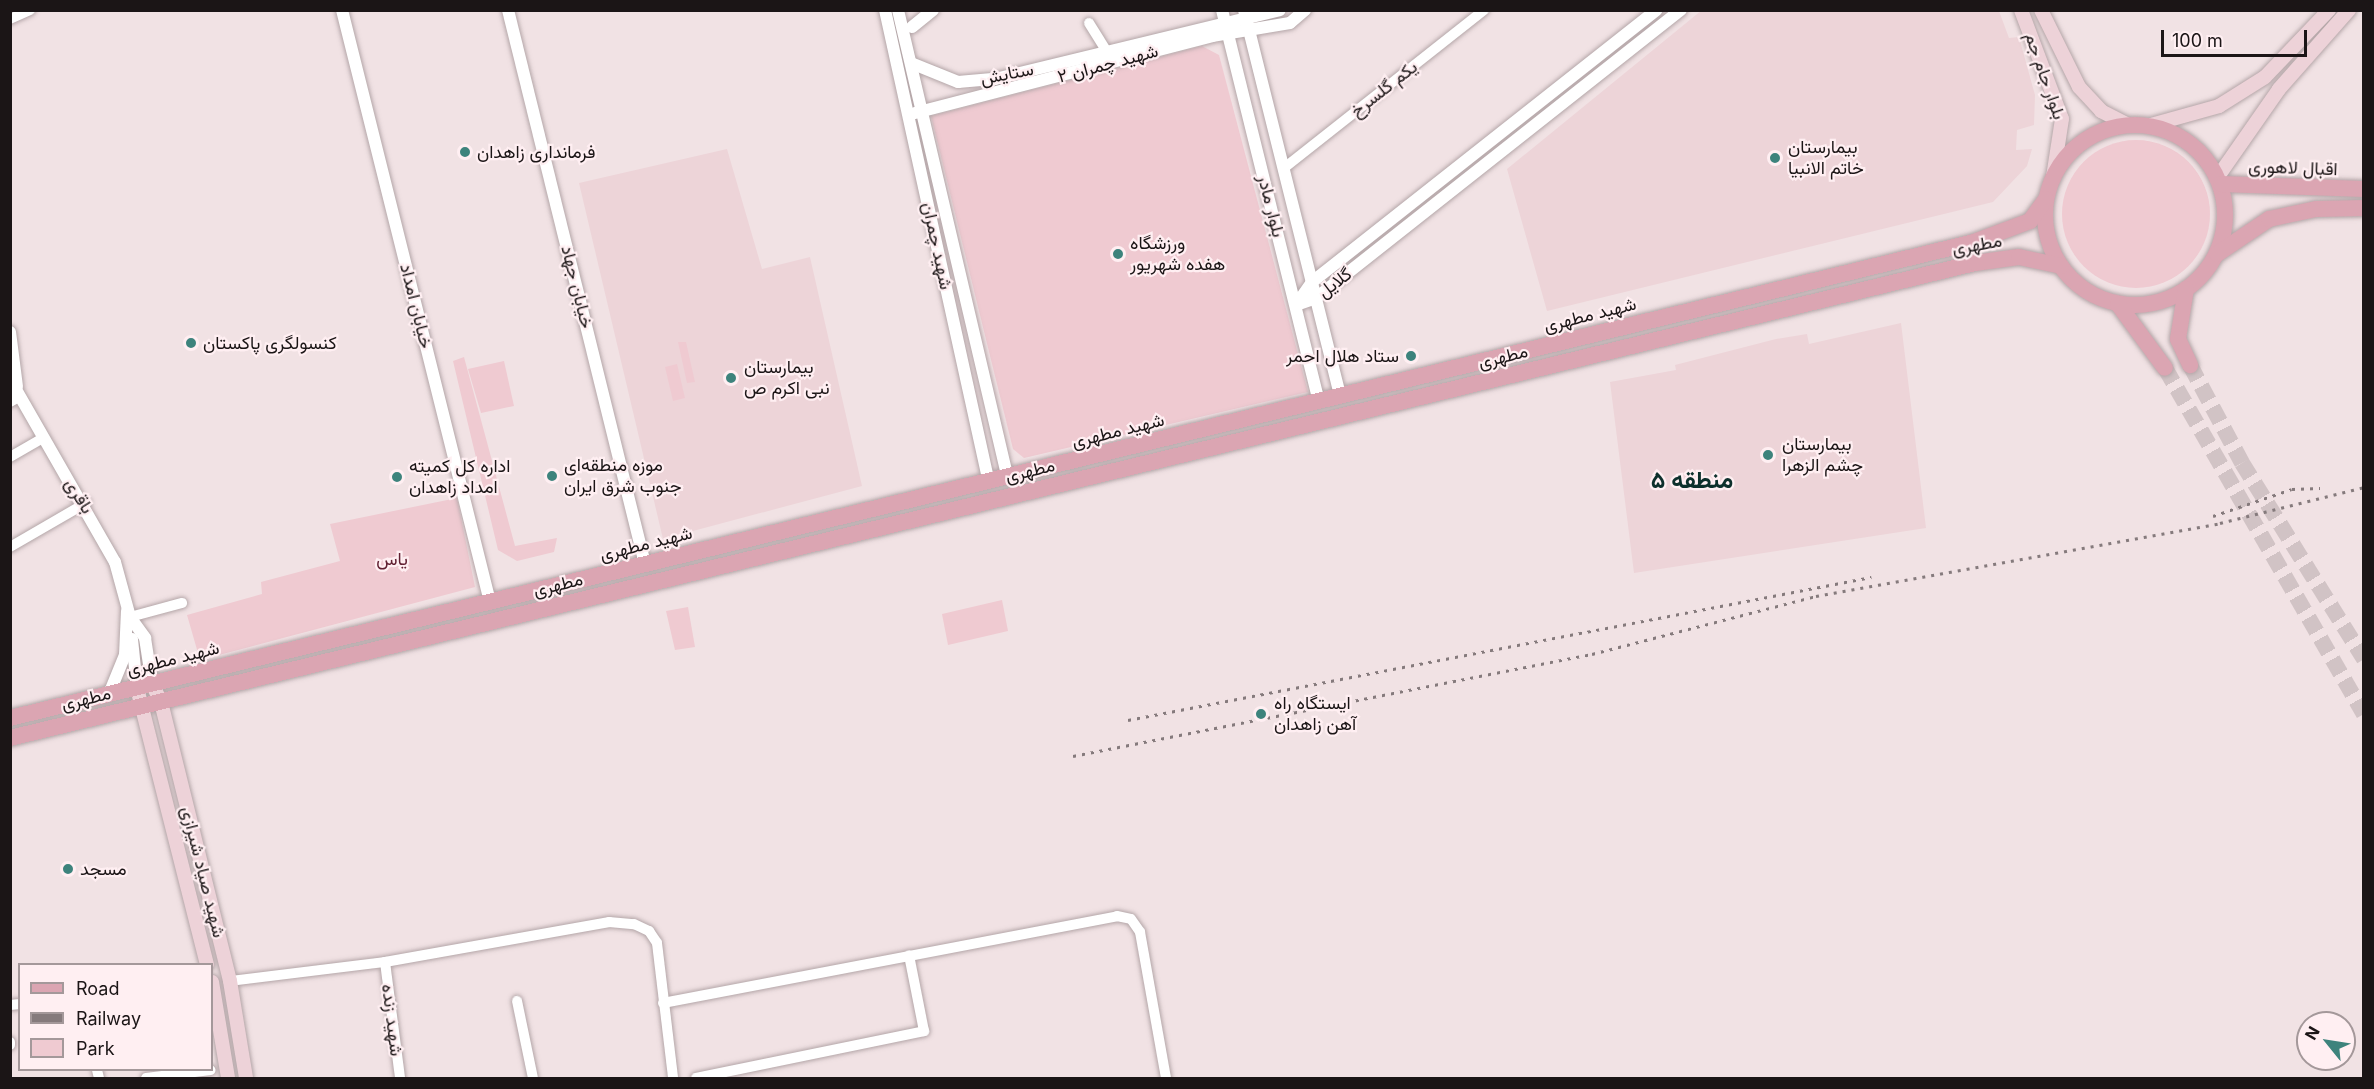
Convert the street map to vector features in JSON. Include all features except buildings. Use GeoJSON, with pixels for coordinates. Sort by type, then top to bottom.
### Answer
{"type":"FeatureCollection","features":[{"type":"Feature","properties":{"kind":"main road","name":"بلوار جام جم"},"geometry":{"type":"LineString","coordinates":[[2021,10],[2062,119],[2053,177]]}},
{"type":"Feature","properties":{"kind":"main road","name":"بلوار جام جم"},"geometry":{"type":"LineString","coordinates":[[2041,10],[2079,87],[2102,111],[2127,124]]}},
{"type":"Feature","properties":{"kind":"main road"},"geometry":{"type":"LineString","coordinates":[[2329,10],[2265,77],[2219,106],[2151,125],[2127,124],[2083,140],[2053,177],[2046,199],[2047,234],[2061,266],[2086,290],[2118,304],[2153,303],[2186,289],[2217,254],[2269,219],[2316,209],[2364,208]]}},
{"type":"Feature","properties":{"kind":"main road"},"geometry":{"type":"LineString","coordinates":[[2219,181],[2278,89],[2349,10]]}},
{"type":"Feature","properties":{"kind":"main road"},"geometry":{"type":"LineString","coordinates":[[2151,125],[2193,145],[2219,181],[2224,231],[2217,254]]}},
{"type":"Feature","properties":{"kind":"main road","name":"اقبال لاهوری"},"geometry":{"type":"LineString","coordinates":[[2219,181],[2364,189]]}},
{"type":"Feature","properties":{"kind":"main road","name":"شهید مطهری"},"geometry":{"type":"LineString","coordinates":[[10,718],[1008,478],[2000,235],[2030,221],[2046,199]]}},
{"type":"Feature","properties":{"kind":"main road","name":"مطهری"},"geometry":{"type":"LineString","coordinates":[[10,738],[1975,263],[2019,257],[2061,266]]}},
{"type":"Feature","properties":{"kind":"main road"},"geometry":{"type":"LineString","coordinates":[[2186,289],[2178,339],[2190,365]]}},
{"type":"Feature","properties":{"kind":"main road"},"geometry":{"type":"LineString","coordinates":[[2118,304],[2165,368]]}},
{"type":"Feature","properties":{"kind":"main road"},"geometry":{"type":"LineString","coordinates":[[1334,418],[1340,396]]}},
{"type":"Feature","properties":{"kind":"main road"},"geometry":{"type":"LineString","coordinates":[[1319,401],[1334,418]]}},
{"type":"Feature","properties":{"kind":"main road"},"geometry":{"type":"LineString","coordinates":[[487,603],[489,622]]}},
{"type":"Feature","properties":{"kind":"main road","name":"شهید صیاد شیرازی"},"geometry":{"type":"LineString","coordinates":[[144,686],[161,702],[230,981],[246,1078]]}},
{"type":"Feature","properties":{"kind":"main road","name":"شهید صیاد شیرازی"},"geometry":{"type":"LineString","coordinates":[[144,686],[141,708],[207,963]]}},
{"type":"Feature","properties":{"kind":"main road"},"geometry":{"type":"LineString","coordinates":[[213,988],[228,1078]]}},
{"type":"Feature","properties":{"kind":"street"},"geometry":{"type":"LineString","coordinates":[[10,19],[30,10]]}},
{"type":"Feature","properties":{"kind":"street","name":"خیابان امداد"},"geometry":{"type":"LineString","coordinates":[[342,10],[487,603]]}},
{"type":"Feature","properties":{"kind":"street","name":"خیابان جهاد"},"geometry":{"type":"LineString","coordinates":[[508,10],[645,564]]}},
{"type":"Feature","properties":{"kind":"street","name":"شهید چمران"},"geometry":{"type":"LineString","coordinates":[[885,10],[989,482]]}},
{"type":"Feature","properties":{"kind":"street","name":"شهید چمران"},"geometry":{"type":"LineString","coordinates":[[898,10],[1008,478]]}},
{"type":"Feature","properties":{"kind":"street"},"geometry":{"type":"LineString","coordinates":[[912,27],[933,10]]}},
{"type":"Feature","properties":{"kind":"street","name":"ستایش"},"geometry":{"type":"LineString","coordinates":[[911,63],[958,82],[995,78],[1106,50],[1224,16],[1280,10]]}},
{"type":"Feature","properties":{"kind":"street","name":"شهید چمران ۲"},"geometry":{"type":"LineString","coordinates":[[908,114],[1228,33],[1290,23],[1305,10]]}},
{"type":"Feature","properties":{"kind":"street","name":"یکم گلسرخ"},"geometry":{"type":"LineString","coordinates":[[1284,168],[1484,10]]}},
{"type":"Feature","properties":{"kind":"street","name":"گلایل"},"geometry":{"type":"LineString","coordinates":[[1296,305],[1316,298],[1681,10]]}},
{"type":"Feature","properties":{"kind":"street","name":"گلایل"},"geometry":{"type":"LineString","coordinates":[[1296,305],[1312,282],[1655,11]]}},
{"type":"Feature","properties":{"kind":"street","name":"بلوار مادر"},"geometry":{"type":"LineString","coordinates":[[1245,14],[1340,396]]}},
{"type":"Feature","properties":{"kind":"street","name":"بلوار مادر"},"geometry":{"type":"LineString","coordinates":[[1224,16],[1319,401]]}},
{"type":"Feature","properties":{"kind":"street"},"geometry":{"type":"LineString","coordinates":[[1089,23],[1106,50]]}},
{"type":"Feature","properties":{"kind":"street"},"geometry":{"type":"LineString","coordinates":[[1266,182],[1284,168]]}},
{"type":"Feature","properties":{"kind":"street"},"geometry":{"type":"LineString","coordinates":[[10,332],[13,397]]}},
{"type":"Feature","properties":{"kind":"street","name":"باقری"},"geometry":{"type":"LineString","coordinates":[[10,379],[13,397],[86,503],[115,562],[128,613]]}},
{"type":"Feature","properties":{"kind":"street"},"geometry":{"type":"LineString","coordinates":[[10,457],[41,439]]}},
{"type":"Feature","properties":{"kind":"street"},"geometry":{"type":"LineString","coordinates":[[10,547],[86,503]]}},
{"type":"Feature","properties":{"kind":"street"},"geometry":{"type":"LineString","coordinates":[[128,613],[182,603]]}},
{"type":"Feature","properties":{"kind":"street"},"geometry":{"type":"LineString","coordinates":[[128,613],[145,638],[144,686]]}},
{"type":"Feature","properties":{"kind":"street"},"geometry":{"type":"LineString","coordinates":[[109,694],[125,655],[128,613]]}},
{"type":"Feature","properties":{"kind":"street"},"geometry":{"type":"LineString","coordinates":[[663,1003],[1117,916],[1131,919],[1140,932],[1166,1078]]}},
{"type":"Feature","properties":{"kind":"street"},"geometry":{"type":"LineString","coordinates":[[230,981],[385,962],[609,922],[634,924],[649,931],[657,943],[673,1078]]}},
{"type":"Feature","properties":{"kind":"street"},"geometry":{"type":"LineString","coordinates":[[696,1078],[924,1031],[909,955]]}},
{"type":"Feature","properties":{"kind":"street","name":"شهید زنده"},"geometry":{"type":"LineString","coordinates":[[385,962],[400,1078]]}},
{"type":"Feature","properties":{"kind":"street"},"geometry":{"type":"LineString","coordinates":[[517,1001],[533,1078]]}},
{"type":"Feature","properties":{"kind":"street"},"geometry":{"type":"LineString","coordinates":[[146,1078],[203,1071]]}},
{"type":"Feature","properties":{"kind":"shaded area","name":"بیمارستان خاتم الانبیا"},"geometry":{"type":"Polygon","coordinates":[[[1702,10],[1999,11],[2009,38],[2019,37],[2035,95],[2034,125],[2017,130],[2016,150],[2032,149],[2027,166],[1993,202],[1547,311],[1507,169],[1702,10]]]}},
{"type":"Feature","properties":{"kind":"shaded area","name":"بیمارستان نبی اکرم ص"},"geometry":{"type":"Polygon","coordinates":[[[727,149],[762,269],[810,257],[862,486],[663,539],[579,183],[727,149]]]}},
{"type":"Feature","properties":{"kind":"shaded area","name":"بیمارستان چشم الزهرا"},"geometry":{"type":"Polygon","coordinates":[[[1901,323],[1926,528],[1634,573],[1610,382],[1676,370],[1675,365],[1776,339],[1807,334],[1809,344],[1901,323]]]}},
{"type":"Feature","properties":{"kind":"green space","name":"ورزشگاه هفده شهریور"},"geometry":{"type":"Polygon","coordinates":[[[1202,46],[1219,55],[1308,392],[1024,458],[1013,449],[931,116],[1202,46]]]}},
{"type":"Feature","properties":{"kind":"green space"},"geometry":{"type":"Polygon","coordinates":[[[2136,140],[2164,146],[2188,162],[2204,186],[2210,214],[2204,242],[2188,266],[2164,282],[2136,288],[2108,282],[2084,266],[2068,242],[2062,214],[2068,186],[2084,162],[2108,146],[2136,140]]]}},
{"type":"Feature","properties":{"kind":"green space"},"geometry":{"type":"Polygon","coordinates":[[[678,342],[686,342],[695,382],[687,383],[678,342]]]}},
{"type":"Feature","properties":{"kind":"green space"},"geometry":{"type":"Polygon","coordinates":[[[464,357],[515,546],[557,538],[554,552],[517,561],[498,550],[453,361],[464,357]]]}},
{"type":"Feature","properties":{"kind":"green space"},"geometry":{"type":"Polygon","coordinates":[[[504,361],[514,406],[481,413],[468,369],[504,361]]]}},
{"type":"Feature","properties":{"kind":"green space"},"geometry":{"type":"Polygon","coordinates":[[[677,364],[685,398],[673,401],[665,367],[677,364]]]}},
{"type":"Feature","properties":{"kind":"green space","name":"یاس"},"geometry":{"type":"Polygon","coordinates":[[[457,498],[475,587],[200,660],[187,615],[262,594],[261,582],[340,561],[330,524],[457,498]]]}},
{"type":"Feature","properties":{"kind":"green space"},"geometry":{"type":"Polygon","coordinates":[[[1002,600],[1008,631],[948,645],[942,614],[1002,600]]]}},
{"type":"Feature","properties":{"kind":"green space"},"geometry":{"type":"Polygon","coordinates":[[[688,607],[695,647],[675,650],[666,611],[688,607]]]}},
{"type":"Feature","properties":{"kind":"tunnel"},"geometry":{"type":"LineString","coordinates":[[2190,365],[2242,463],[2364,659]]}},
{"type":"Feature","properties":{"kind":"tunnel"},"geometry":{"type":"LineString","coordinates":[[2165,368],[2364,714]]}},
{"type":"Feature","properties":{"kind":"railway"},"geometry":{"type":"LineString","coordinates":[[1073,756],[1592,654],[1816,596],[2220,523],[2364,487]]}},
{"type":"Feature","properties":{"kind":"railway"},"geometry":{"type":"LineString","coordinates":[[2213,516],[2292,489],[2320,488]]}},
{"type":"Feature","properties":{"kind":"railway"},"geometry":{"type":"LineString","coordinates":[[1128,720],[1871,577]]}},
{"type":"Feature","properties":{"kind":"place","name":"فرمانداری زاهدان"},"geometry":{"type":"Point","coordinates":[465,152]}},
{"type":"Feature","properties":{"kind":"place","name":"بیمارستان خاتم الانبیا"},"geometry":{"type":"Point","coordinates":[1775,158]}},
{"type":"Feature","properties":{"kind":"place","name":"ورزشگاه هفده شهریور"},"geometry":{"type":"Point","coordinates":[1118,254]}},
{"type":"Feature","properties":{"kind":"place","name":"کنسولگری پاکستان"},"geometry":{"type":"Point","coordinates":[191,343]}},
{"type":"Feature","properties":{"kind":"place","name":"ستاد هلال احمر"},"geometry":{"type":"Point","coordinates":[1411,356]}},
{"type":"Feature","properties":{"kind":"place","name":"بیمارستان نبی اکرم ص"},"geometry":{"type":"Point","coordinates":[731,378]}},
{"type":"Feature","properties":{"kind":"place","name":"بیمارستان چشم الزهرا"},"geometry":{"type":"Point","coordinates":[1768,455]}},
{"type":"Feature","properties":{"kind":"place","name":"موزه منطقه‌ای جنوب شرق ایران"},"geometry":{"type":"Point","coordinates":[552,476]}},
{"type":"Feature","properties":{"kind":"place","name":"اداره کل کمیته امداد زاهدان"},"geometry":{"type":"Point","coordinates":[397,477]}},
{"type":"Feature","properties":{"kind":"place","name":"ایستگاه راه آهن زاهدان"},"geometry":{"type":"Point","coordinates":[1261,714]}},
{"type":"Feature","properties":{"kind":"place","name":"مسجد"},"geometry":{"type":"Point","coordinates":[68,869]}},
{"type":"Feature","properties":{"kind":"district","name":"منطقه ۵"},"geometry":{"type":"Point","coordinates":[1692,480]}}]}
